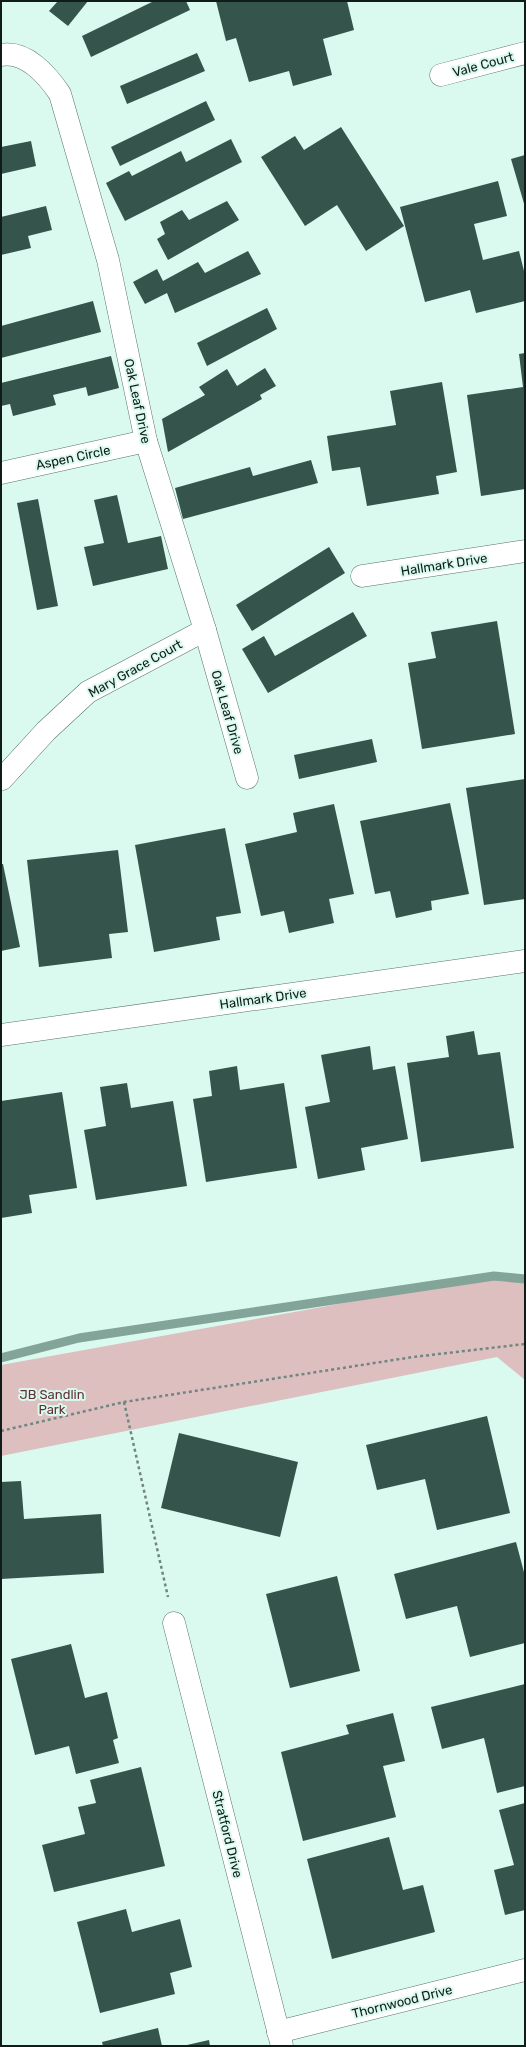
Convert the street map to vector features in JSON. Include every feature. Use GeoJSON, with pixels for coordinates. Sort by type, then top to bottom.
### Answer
{"type":"FeatureCollection","features":[{"type":"Feature","properties":{"kind":"street","name":"Vale Court"},"geometry":{"type":"LineString","coordinates":[[441,76],[525,53]]}},
{"type":"Feature","properties":{"kind":"street","name":"Oak Leaf Drive"},"geometry":{"type":"LineString","coordinates":[[1,55],[8,54],[30,61],[49,77],[60,94],[108,260],[146,441],[205,630],[247,778]]}},
{"type":"Feature","properties":{"kind":"street","name":"Aspen Circle"},"geometry":{"type":"LineString","coordinates":[[1,473],[146,441]]}},
{"type":"Feature","properties":{"kind":"street","name":"Hallmark Drive"},"geometry":{"type":"LineString","coordinates":[[362,576],[525,551]]}},
{"type":"Feature","properties":{"kind":"street","name":"Mary Grace Court"},"geometry":{"type":"LineString","coordinates":[[2,779],[46,731],[88,692],[205,630]]}},
{"type":"Feature","properties":{"kind":"street","name":"Hallmark Drive"},"geometry":{"type":"LineString","coordinates":[[1,1035],[525,960]]}},
{"type":"Feature","properties":{"kind":"street","name":"Stratford Drive"},"geometry":{"type":"LineString","coordinates":[[174,1623],[280,2039]]}},
{"type":"Feature","properties":{"kind":"street","name":"Thornwood Drive"},"geometry":{"type":"LineString","coordinates":[[280,2039],[525,1970]]}},
{"type":"Feature","properties":{"kind":"path"},"geometry":{"type":"LineString","coordinates":[[1,1431],[124,1402],[413,1357],[525,1344]]}},
{"type":"Feature","properties":{"kind":"path"},"geometry":{"type":"LineString","coordinates":[[124,1402],[174,1623]]}},
{"type":"Feature","properties":{"kind":"green space","name":"JB Sandlin Park"},"geometry":{"type":"Polygon","coordinates":[[[494,1276],[525,1279],[525,1380],[497,1357],[1,1456],[1,1365],[494,1276]]]}},
{"type":"Feature","properties":{"kind":"building"},"geometry":{"type":"Polygon","coordinates":[[[58,1],[88,1],[68,26],[49,11],[58,1]]]}},
{"type":"Feature","properties":{"kind":"building"},"geometry":{"type":"Polygon","coordinates":[[[154,1],[186,1],[190,10],[91,57],[82,36],[154,1]]]}},
{"type":"Feature","properties":{"kind":"building"},"geometry":{"type":"Polygon","coordinates":[[[216,1],[347,1],[354,30],[323,39],[332,75],[293,86],[289,71],[249,82],[236,38],[226,41],[216,1]]]}},
{"type":"Feature","properties":{"kind":"building"},"geometry":{"type":"Polygon","coordinates":[[[197,53],[205,71],[127,104],[120,86],[197,53]]]}},
{"type":"Feature","properties":{"kind":"building"},"geometry":{"type":"Polygon","coordinates":[[[206,101],[215,120],[120,166],[111,147],[206,101]]]}},
{"type":"Feature","properties":{"kind":"building"},"geometry":{"type":"Polygon","coordinates":[[[341,127],[404,226],[366,251],[337,205],[305,226],[261,157],[295,136],[304,150],[341,127]]]}},
{"type":"Feature","properties":{"kind":"building"},"geometry":{"type":"Polygon","coordinates":[[[231,139],[242,162],[125,221],[106,183],[129,171],[132,176],[181,151],[186,162],[231,139]]]}},
{"type":"Feature","properties":{"kind":"building"},"geometry":{"type":"Polygon","coordinates":[[[31,141],[36,166],[1,174],[1,147],[31,141]]]}},
{"type":"Feature","properties":{"kind":"building"},"geometry":{"type":"Polygon","coordinates":[[[525,155],[525,207],[511,159],[525,155]]]}},
{"type":"Feature","properties":{"kind":"building"},"geometry":{"type":"Polygon","coordinates":[[[498,181],[507,216],[474,224],[483,260],[519,251],[525,275],[525,301],[476,313],[470,290],[425,302],[400,207],[498,181]]]}},
{"type":"Feature","properties":{"kind":"building"},"geometry":{"type":"Polygon","coordinates":[[[227,201],[239,220],[168,260],[157,239],[165,234],[160,222],[182,210],[189,220],[227,201]]]}},
{"type":"Feature","properties":{"kind":"building"},"geometry":{"type":"Polygon","coordinates":[[[46,206],[52,230],[28,236],[31,248],[1,255],[1,217],[46,206]]]}},
{"type":"Feature","properties":{"kind":"building"},"geometry":{"type":"Polygon","coordinates":[[[248,251],[261,274],[175,313],[167,293],[145,304],[133,282],[157,269],[163,281],[198,262],[205,273],[248,251]]]}},
{"type":"Feature","properties":{"kind":"building"},"geometry":{"type":"Polygon","coordinates":[[[93,301],[101,332],[1,358],[1,326],[93,301]]]}},
{"type":"Feature","properties":{"kind":"building"},"geometry":{"type":"Polygon","coordinates":[[[267,308],[277,329],[207,366],[197,343],[267,308]]]}},
{"type":"Feature","properties":{"kind":"building"},"geometry":{"type":"Polygon","coordinates":[[[525,353],[525,489],[481,496],[467,395],[523,387],[519,354],[525,353]]]}},
{"type":"Feature","properties":{"kind":"building"},"geometry":{"type":"Polygon","coordinates":[[[111,356],[119,388],[88,396],[86,387],[53,395],[56,405],[13,416],[10,404],[1,406],[1,383],[111,356]]]}},
{"type":"Feature","properties":{"kind":"building"},"geometry":{"type":"Polygon","coordinates":[[[265,368],[276,386],[260,395],[262,399],[168,452],[162,419],[205,395],[199,387],[227,369],[237,386],[265,368]]]}},
{"type":"Feature","properties":{"kind":"building"},"geometry":{"type":"Polygon","coordinates":[[[442,382],[457,472],[436,476],[439,494],[367,506],[360,467],[332,471],[327,436],[396,425],[390,391],[442,382]]]}},
{"type":"Feature","properties":{"kind":"building"},"geometry":{"type":"Polygon","coordinates":[[[311,460],[318,483],[183,519],[175,488],[250,467],[253,476],[311,460]]]}},
{"type":"Feature","properties":{"kind":"building"},"geometry":{"type":"Polygon","coordinates":[[[117,495],[128,543],[161,536],[168,569],[93,586],[84,547],[104,543],[94,500],[117,495]]]}},
{"type":"Feature","properties":{"kind":"building"},"geometry":{"type":"Polygon","coordinates":[[[38,499],[58,606],[37,610],[17,503],[38,499]]]}},
{"type":"Feature","properties":{"kind":"building"},"geometry":{"type":"Polygon","coordinates":[[[329,547],[345,573],[252,631],[236,605],[329,547]]]}},
{"type":"Feature","properties":{"kind":"building"},"geometry":{"type":"Polygon","coordinates":[[[353,612],[367,636],[268,693],[242,649],[264,636],[275,656],[353,612]]]}},
{"type":"Feature","properties":{"kind":"building"},"geometry":{"type":"Polygon","coordinates":[[[497,621],[515,734],[422,749],[408,663],[436,658],[431,632],[497,621]]]}},
{"type":"Feature","properties":{"kind":"building"},"geometry":{"type":"Polygon","coordinates":[[[372,739],[377,762],[299,779],[294,755],[372,739]]]}},
{"type":"Feature","properties":{"kind":"building"},"geometry":{"type":"Polygon","coordinates":[[[525,779],[525,899],[484,905],[466,788],[525,779]]]}},
{"type":"Feature","properties":{"kind":"building"},"geometry":{"type":"Polygon","coordinates":[[[450,803],[469,894],[431,901],[432,910],[396,918],[390,891],[375,894],[360,821],[450,803]]]}},
{"type":"Feature","properties":{"kind":"building"},"geometry":{"type":"Polygon","coordinates":[[[334,804],[354,894],[329,899],[334,923],[289,933],[284,911],[261,916],[245,844],[297,832],[293,813],[334,804]]]}},
{"type":"Feature","properties":{"kind":"building"},"geometry":{"type":"Polygon","coordinates":[[[225,828],[241,913],[216,917],[220,940],[154,952],[135,845],[225,828]]]}},
{"type":"Feature","properties":{"kind":"building"},"geometry":{"type":"Polygon","coordinates":[[[118,850],[128,932],[109,934],[112,958],[39,967],[27,860],[118,850]]]}},
{"type":"Feature","properties":{"kind":"building"},"geometry":{"type":"Polygon","coordinates":[[[1,864],[3,864],[20,947],[1,951],[1,864]]]}},
{"type":"Feature","properties":{"kind":"building"},"geometry":{"type":"Polygon","coordinates":[[[474,1031],[478,1055],[500,1052],[514,1148],[421,1162],[407,1063],[449,1057],[446,1036],[474,1031]]]}},
{"type":"Feature","properties":{"kind":"building"},"geometry":{"type":"Polygon","coordinates":[[[370,1046],[373,1070],[395,1066],[408,1139],[361,1148],[365,1170],[318,1179],[305,1107],[330,1102],[321,1055],[370,1046]]]}},
{"type":"Feature","properties":{"kind":"building"},"geometry":{"type":"Polygon","coordinates":[[[237,1066],[240,1090],[284,1083],[297,1168],[206,1182],[193,1099],[212,1096],[209,1071],[237,1066]]]}},
{"type":"Feature","properties":{"kind":"building"},"geometry":{"type":"Polygon","coordinates":[[[127,1083],[131,1108],[173,1101],[187,1186],[96,1200],[84,1130],[106,1126],[100,1087],[127,1083]]]}},
{"type":"Feature","properties":{"kind":"building"},"geometry":{"type":"Polygon","coordinates":[[[62,1092],[77,1188],[29,1195],[32,1213],[1,1218],[1,1101],[62,1092]]]}},
{"type":"Feature","properties":{"kind":"building"},"geometry":{"type":"Polygon","coordinates":[[[487,1416],[510,1513],[437,1530],[425,1479],[377,1490],[366,1445],[487,1416]]]}},
{"type":"Feature","properties":{"kind":"building"},"geometry":{"type":"Polygon","coordinates":[[[179,1433],[298,1462],[280,1537],[161,1508],[179,1433]]]}},
{"type":"Feature","properties":{"kind":"building"},"geometry":{"type":"Polygon","coordinates":[[[21,1481],[24,1519],[101,1514],[104,1573],[1,1579],[1,1482],[21,1481]]]}},
{"type":"Feature","properties":{"kind":"building"},"geometry":{"type":"Polygon","coordinates":[[[516,1542],[525,1576],[525,1643],[470,1657],[457,1606],[406,1619],[394,1574],[516,1542]]]}},
{"type":"Feature","properties":{"kind":"building"},"geometry":{"type":"Polygon","coordinates":[[[337,1576],[360,1671],[290,1688],[266,1594],[337,1576]]]}},
{"type":"Feature","properties":{"kind":"building"},"geometry":{"type":"Polygon","coordinates":[[[71,1644],[85,1698],[107,1692],[118,1738],[113,1740],[119,1763],[76,1774],[69,1746],[35,1755],[11,1659],[71,1644]]]}},
{"type":"Feature","properties":{"kind":"building"},"geometry":{"type":"Polygon","coordinates":[[[525,1684],[525,1786],[497,1793],[484,1738],[442,1749],[431,1707],[525,1684]]]}},
{"type":"Feature","properties":{"kind":"building"},"geometry":{"type":"Polygon","coordinates":[[[393,1713],[405,1761],[383,1766],[396,1817],[303,1841],[281,1752],[349,1734],[346,1725],[393,1713]]]}},
{"type":"Feature","properties":{"kind":"building"},"geometry":{"type":"Polygon","coordinates":[[[141,1767],[165,1866],[54,1892],[42,1845],[85,1834],[78,1807],[96,1803],[90,1780],[141,1767]]]}},
{"type":"Feature","properties":{"kind":"building"},"geometry":{"type":"Polygon","coordinates":[[[525,1803],[525,1910],[505,1915],[494,1870],[514,1865],[499,1810],[525,1803]]]}},
{"type":"Feature","properties":{"kind":"building"},"geometry":{"type":"Polygon","coordinates":[[[389,1837],[403,1890],[423,1885],[435,1932],[332,1959],[307,1859],[389,1837]]]}},
{"type":"Feature","properties":{"kind":"building"},"geometry":{"type":"Polygon","coordinates":[[[126,1909],[132,1932],[180,1919],[192,1967],[170,1973],[175,1994],[100,2013],[77,1922],[126,1909]]]}},
{"type":"Feature","properties":{"kind":"building"},"geometry":{"type":"Polygon","coordinates":[[[158,2028],[162,2046],[103,2046],[102,2042],[158,2028]]]}},
{"type":"Feature","properties":{"kind":"building"},"geometry":{"type":"Polygon","coordinates":[[[209,2040],[210,2046],[187,2046],[187,2045],[209,2040]]]}},
{"type":"Feature","properties":{"kind":"waterway"},"geometry":{"type":"LineString","coordinates":[[1,1358],[79,1338],[494,1276],[525,1279]]}}]}
